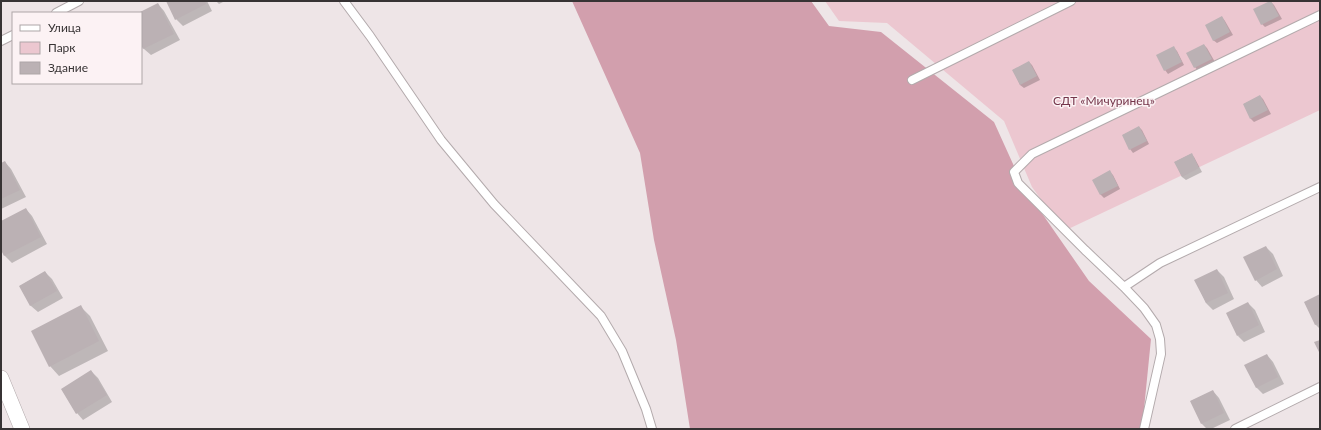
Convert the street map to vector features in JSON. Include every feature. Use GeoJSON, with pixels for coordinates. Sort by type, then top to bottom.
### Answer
{"type":"FeatureCollection","features":[{"type":"Feature","properties":{"kind":"street"},"geometry":{"type":"LineString","coordinates":[[1,378],[22,429]]}},
{"type":"Feature","properties":{"kind":"lane"},"geometry":{"type":"LineString","coordinates":[[58,12],[79,1]]}},
{"type":"Feature","properties":{"kind":"lane"},"geometry":{"type":"LineString","coordinates":[[344,1],[370,36],[441,140],[494,204],[601,316],[622,351],[646,409],[652,429]]}},
{"type":"Feature","properties":{"kind":"lane"},"geometry":{"type":"LineString","coordinates":[[912,80],[1071,1]]}},
{"type":"Feature","properties":{"kind":"lane"},"geometry":{"type":"LineString","coordinates":[[1144,429],[1161,354],[1160,339],[1156,325],[1144,308],[1124,287],[1018,183],[1014,172],[1032,154],[1320,15]]}},
{"type":"Feature","properties":{"kind":"lane"},"geometry":{"type":"LineString","coordinates":[[1,42],[12,36]]}},
{"type":"Feature","properties":{"kind":"lane"},"geometry":{"type":"LineString","coordinates":[[1124,287],[1160,263],[1320,187]]}},
{"type":"Feature","properties":{"kind":"lane"},"geometry":{"type":"LineString","coordinates":[[1235,429],[1320,387]]}},
{"type":"Feature","properties":{"kind":"green space","name":"СДТ «Мичуринец»"},"geometry":{"type":"Polygon","coordinates":[[[825,1],[1320,1],[1320,110],[1064,231],[1032,187],[1004,121],[887,23],[839,21],[825,1]]]}},
{"type":"Feature","properties":{"kind":"shaded area"},"geometry":{"type":"Polygon","coordinates":[[[572,1],[811,1],[829,26],[881,32],[994,122],[1023,186],[1089,281],[1151,339],[1142,429],[690,429],[676,340],[654,240],[640,153],[572,1]]]}},
{"type":"Feature","properties":{"kind":"building"},"geometry":{"type":"Polygon","coordinates":[[[166,1],[205,1],[206,4],[175,20],[166,1]]]}},
{"type":"Feature","properties":{"kind":"building"},"geometry":{"type":"Polygon","coordinates":[[[1270,1],[1279,16],[1261,25],[1253,9],[1270,1]]]}},
{"type":"Feature","properties":{"kind":"building"},"geometry":{"type":"Polygon","coordinates":[[[158,3],[174,34],[143,49],[142,12],[140,12],[158,3]]]}},
{"type":"Feature","properties":{"kind":"building"},"geometry":{"type":"Polygon","coordinates":[[[1222,16],[1230,32],[1213,41],[1205,25],[1222,16]]]}},
{"type":"Feature","properties":{"kind":"building"},"geometry":{"type":"Polygon","coordinates":[[[1204,44],[1212,59],[1194,68],[1186,53],[1204,44]]]}},
{"type":"Feature","properties":{"kind":"building"},"geometry":{"type":"Polygon","coordinates":[[[1174,46],[1182,62],[1164,71],[1156,55],[1174,46]]]}},
{"type":"Feature","properties":{"kind":"building"},"geometry":{"type":"Polygon","coordinates":[[[1029,61],[1037,76],[1020,85],[1012,70],[1029,61]]]}},
{"type":"Feature","properties":{"kind":"building"},"geometry":{"type":"Polygon","coordinates":[[[1260,95],[1268,110],[1250,119],[1243,104],[1260,95]]]}},
{"type":"Feature","properties":{"kind":"building"},"geometry":{"type":"Polygon","coordinates":[[[1139,126],[1147,141],[1129,150],[1122,135],[1139,126]]]}},
{"type":"Feature","properties":{"kind":"building"},"geometry":{"type":"Polygon","coordinates":[[[1192,153],[1199,168],[1182,177],[1174,162],[1192,153]]]}},
{"type":"Feature","properties":{"kind":"building"},"geometry":{"type":"Polygon","coordinates":[[[5,161],[20,190],[1,199],[1,163],[5,161]]]}},
{"type":"Feature","properties":{"kind":"building"},"geometry":{"type":"Polygon","coordinates":[[[1110,170],[1118,186],[1100,195],[1092,180],[1110,170]]]}},
{"type":"Feature","properties":{"kind":"building"},"geometry":{"type":"Polygon","coordinates":[[[26,208],[41,237],[4,256],[1,250],[1,221],[26,208]]]}},
{"type":"Feature","properties":{"kind":"building"},"geometry":{"type":"Polygon","coordinates":[[[1266,246],[1277,269],[1255,281],[1243,257],[1266,246]]]}},
{"type":"Feature","properties":{"kind":"building"},"geometry":{"type":"Polygon","coordinates":[[[1217,269],[1228,293],[1206,303],[1194,280],[1217,269]]]}},
{"type":"Feature","properties":{"kind":"building"},"geometry":{"type":"Polygon","coordinates":[[[45,271],[57,291],[30,306],[19,286],[45,271]]]}},
{"type":"Feature","properties":{"kind":"building"},"geometry":{"type":"Polygon","coordinates":[[[1320,294],[1320,323],[1315,325],[1304,302],[1320,294]]]}},
{"type":"Feature","properties":{"kind":"building"},"geometry":{"type":"Polygon","coordinates":[[[1248,302],[1259,325],[1237,336],[1226,313],[1248,302]]]}},
{"type":"Feature","properties":{"kind":"building"},"geometry":{"type":"Polygon","coordinates":[[[81,305],[99,341],[49,367],[31,331],[81,305]]]}},
{"type":"Feature","properties":{"kind":"building"},"geometry":{"type":"Polygon","coordinates":[[[1320,340],[1320,354],[1314,342],[1320,340]]]}},
{"type":"Feature","properties":{"kind":"building"},"geometry":{"type":"Polygon","coordinates":[[[1267,354],[1278,377],[1256,388],[1244,365],[1267,354]]]}},
{"type":"Feature","properties":{"kind":"building"},"geometry":{"type":"Polygon","coordinates":[[[91,370],[107,395],[76,414],[61,389],[91,370]]]}},
{"type":"Feature","properties":{"kind":"building"},"geometry":{"type":"Polygon","coordinates":[[[1213,390],[1224,413],[1201,424],[1190,401],[1213,390]]]}}]}
